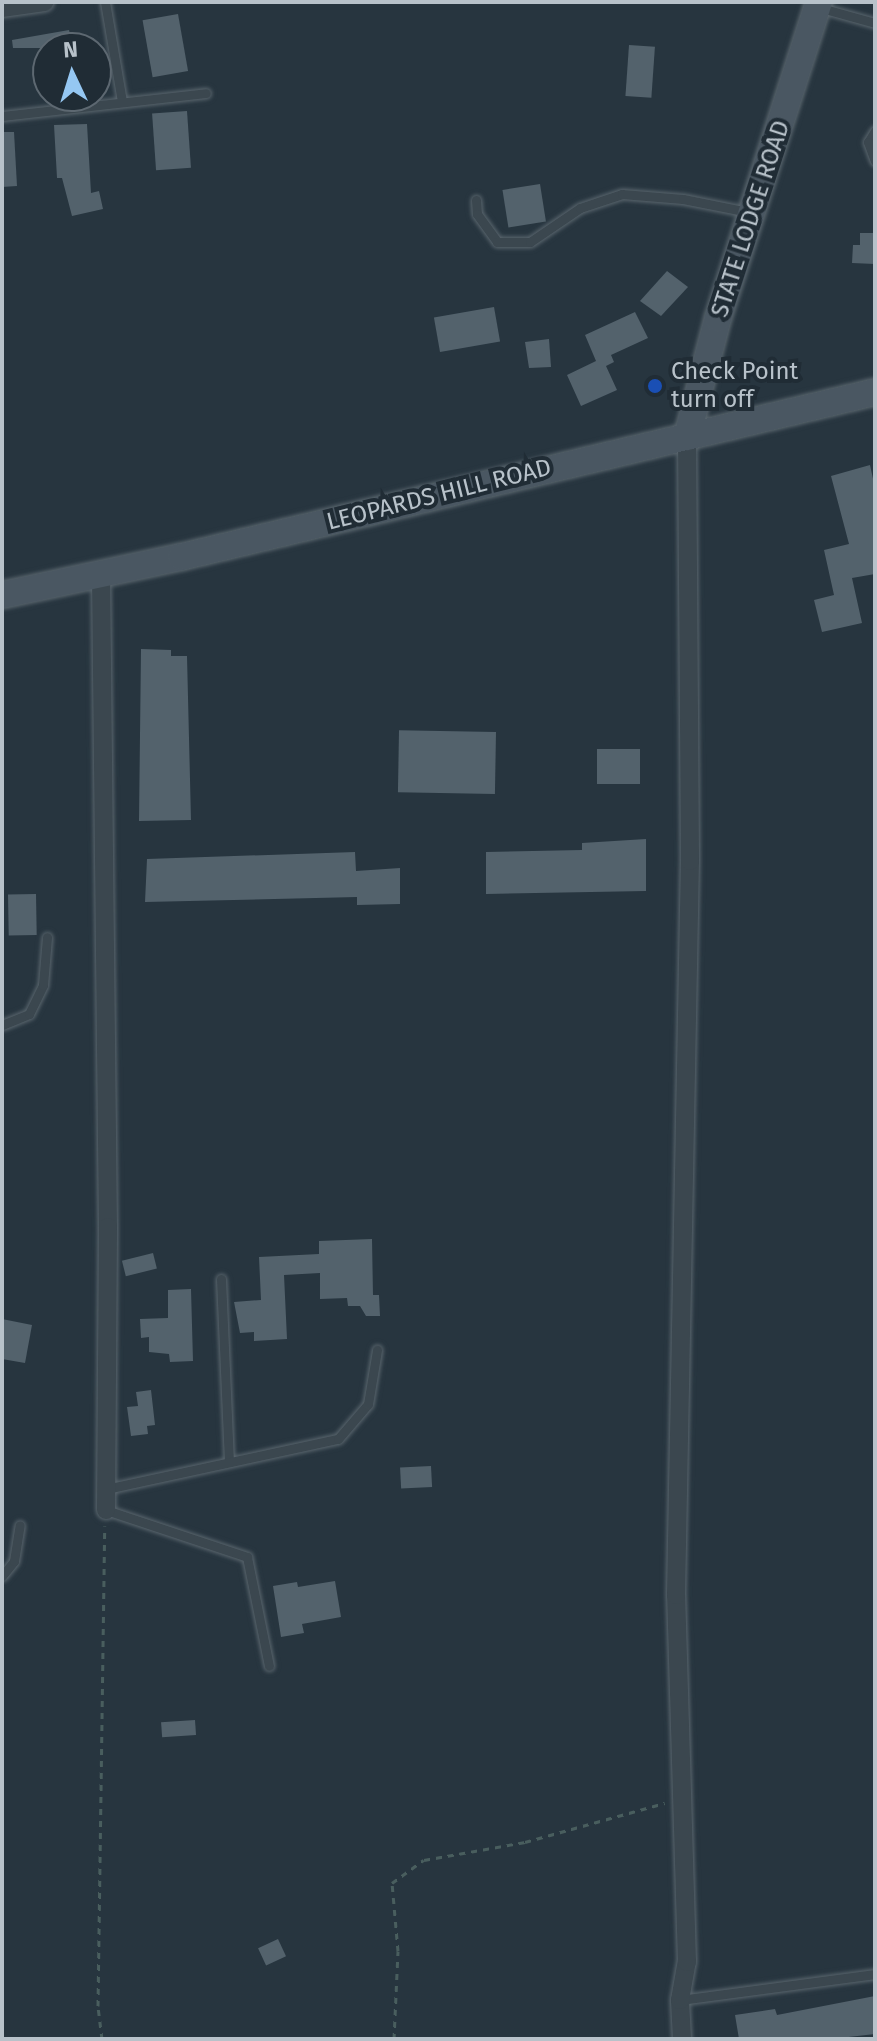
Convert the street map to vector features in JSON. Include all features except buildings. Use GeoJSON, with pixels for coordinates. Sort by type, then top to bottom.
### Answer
{"type":"FeatureCollection","features":[{"type":"Feature","properties":{"kind":"main road","name":"STATE LODGE ROAD"},"geometry":{"type":"LineString","coordinates":[[687,437],[718,318],[818,4]]}},
{"type":"Feature","properties":{"kind":"main road","name":"LEOPARDS HILL ROAD"},"geometry":{"type":"LineString","coordinates":[[2,595],[875,392]]}},
{"type":"Feature","properties":{"kind":"street"},"geometry":{"type":"LineString","coordinates":[[2,8],[45,2]]}},
{"type":"Feature","properties":{"kind":"street"},"geometry":{"type":"LineString","coordinates":[[682,2039],[680,2000],[687,1962],[676,1595],[690,861],[687,437]]}},
{"type":"Feature","properties":{"kind":"street"},"geometry":{"type":"LineString","coordinates":[[101,574],[108,1211],[106,1510]]}},
{"type":"Feature","properties":{"kind":"lane"},"geometry":{"type":"LineString","coordinates":[[105,2],[122,101]]}},
{"type":"Feature","properties":{"kind":"lane"},"geometry":{"type":"LineString","coordinates":[[818,4],[875,23]]}},
{"type":"Feature","properties":{"kind":"lane"},"geometry":{"type":"LineString","coordinates":[[2,116],[206,93]]}},
{"type":"Feature","properties":{"kind":"lane"},"geometry":{"type":"LineString","coordinates":[[875,131],[868,142],[875,161]]}},
{"type":"Feature","properties":{"kind":"lane"},"geometry":{"type":"LineString","coordinates":[[476,200],[477,214],[497,242],[530,242],[580,208],[622,194],[683,199],[751,212]]}},
{"type":"Feature","properties":{"kind":"lane"},"geometry":{"type":"LineString","coordinates":[[2,1025],[29,1014],[43,985],[47,937]]}},
{"type":"Feature","properties":{"kind":"lane"},"geometry":{"type":"LineString","coordinates":[[221,1279],[229,1462]]}},
{"type":"Feature","properties":{"kind":"lane"},"geometry":{"type":"LineString","coordinates":[[106,1489],[338,1439],[368,1404],[377,1350]]}},
{"type":"Feature","properties":{"kind":"lane"},"geometry":{"type":"LineString","coordinates":[[106,1510],[247,1557],[269,1666]]}},
{"type":"Feature","properties":{"kind":"lane"},"geometry":{"type":"LineString","coordinates":[[2,1576],[14,1561],[20,1525]]}},
{"type":"Feature","properties":{"kind":"lane"},"geometry":{"type":"LineString","coordinates":[[680,2000],[875,1974]]}},
{"type":"Feature","properties":{"kind":"path"},"geometry":{"type":"LineString","coordinates":[[102,2039],[98,2006],[106,1510]]}},
{"type":"Feature","properties":{"kind":"path"},"geometry":{"type":"LineString","coordinates":[[394,2039],[398,1951],[392,1883],[424,1860],[525,1842],[682,1798]]}},
{"type":"Feature","properties":{"kind":"place","name":"Check Point turn off"},"geometry":{"type":"Point","coordinates":[655,386]}}]}
